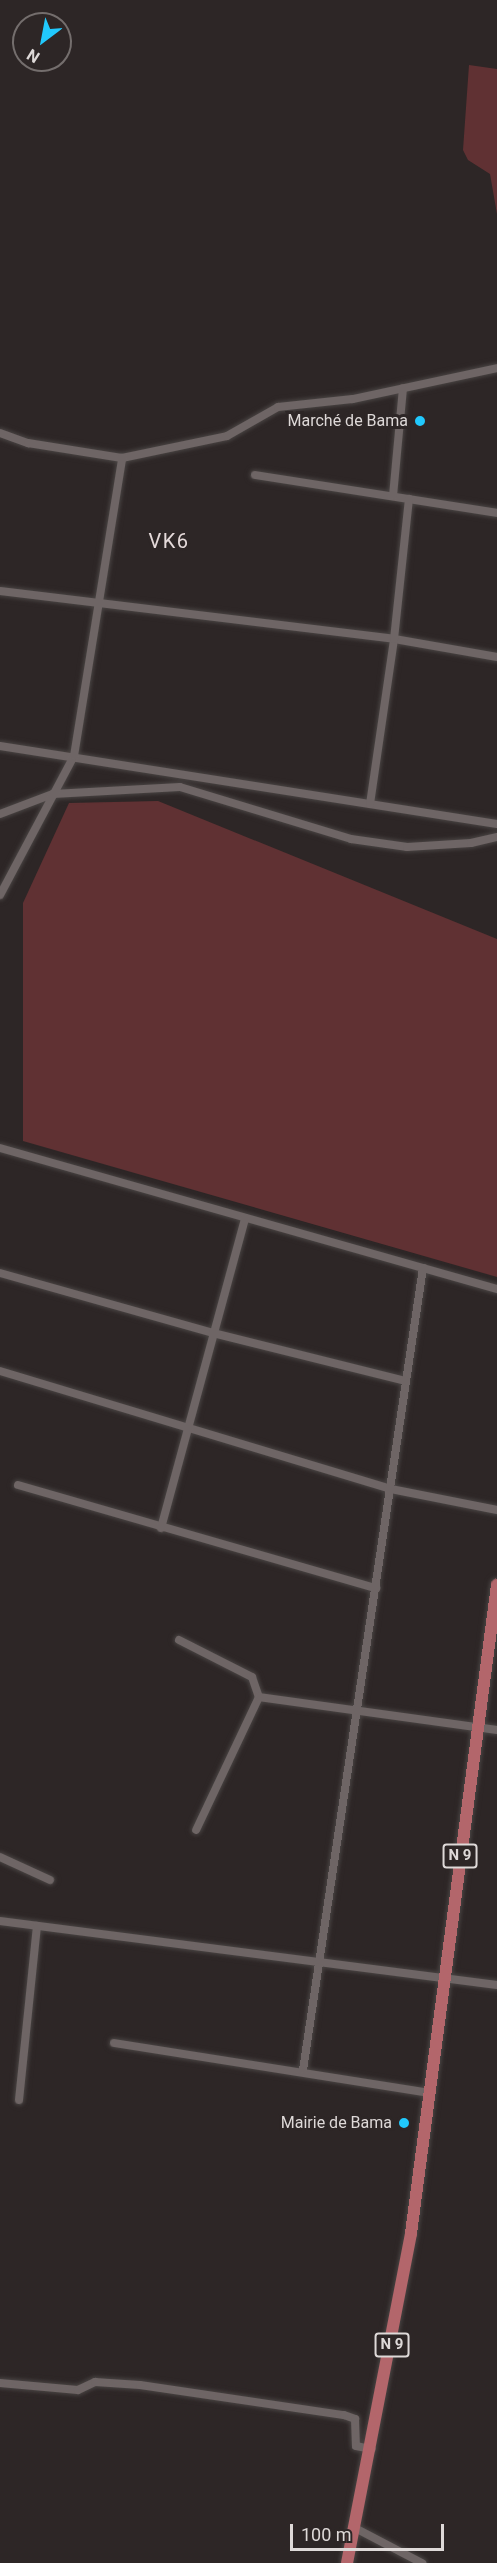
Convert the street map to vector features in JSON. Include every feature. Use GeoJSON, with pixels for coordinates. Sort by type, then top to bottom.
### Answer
{"type":"FeatureCollection","features":[{"type":"Feature","properties":{"kind":"main road","name":"N 9"},"geometry":{"type":"LineString","coordinates":[[347,2563],[372,2449],[411,2233],[443,1977],[495,1622],[497,1586]]}},
{"type":"Feature","properties":{"kind":"street"},"geometry":{"type":"LineString","coordinates":[[0,433],[28,443],[122,458],[227,436],[278,406],[353,399],[497,368]]}},
{"type":"Feature","properties":{"kind":"street"},"geometry":{"type":"LineString","coordinates":[[393,496],[403,388]]}},
{"type":"Feature","properties":{"kind":"street"},"geometry":{"type":"LineString","coordinates":[[0,895],[74,756],[96,604],[122,458]]}},
{"type":"Feature","properties":{"kind":"street"},"geometry":{"type":"LineString","coordinates":[[255,475],[497,513]]}},
{"type":"Feature","properties":{"kind":"street"},"geometry":{"type":"LineString","coordinates":[[370,804],[394,639],[409,499]]}},
{"type":"Feature","properties":{"kind":"street"},"geometry":{"type":"LineString","coordinates":[[0,591],[394,639],[497,657]]}},
{"type":"Feature","properties":{"kind":"street"},"geometry":{"type":"LineString","coordinates":[[0,746],[497,824]]}},
{"type":"Feature","properties":{"kind":"street"},"geometry":{"type":"LineString","coordinates":[[0,814],[53,794],[180,787],[351,839],[407,847],[471,843],[497,837]]}},
{"type":"Feature","properties":{"kind":"street"},"geometry":{"type":"LineString","coordinates":[[0,1148],[497,1289]]}},
{"type":"Feature","properties":{"kind":"street"},"geometry":{"type":"LineString","coordinates":[[161,1528],[244,1218]]}},
{"type":"Feature","properties":{"kind":"street"},"geometry":{"type":"LineString","coordinates":[[303,2070],[423,1268]]}},
{"type":"Feature","properties":{"kind":"street"},"geometry":{"type":"LineString","coordinates":[[0,1273],[213,1334],[405,1381]]}},
{"type":"Feature","properties":{"kind":"street"},"geometry":{"type":"LineString","coordinates":[[0,1371],[391,1490],[497,1510]]}},
{"type":"Feature","properties":{"kind":"street"},"geometry":{"type":"LineString","coordinates":[[18,1485],[376,1588]]}},
{"type":"Feature","properties":{"kind":"street"},"geometry":{"type":"LineString","coordinates":[[179,1640],[252,1677],[260,1697],[196,1830]]}},
{"type":"Feature","properties":{"kind":"street"},"geometry":{"type":"LineString","coordinates":[[260,1697],[497,1730]]}},
{"type":"Feature","properties":{"kind":"street"},"geometry":{"type":"LineString","coordinates":[[0,1857],[50,1880]]}},
{"type":"Feature","properties":{"kind":"street"},"geometry":{"type":"LineString","coordinates":[[0,1921],[497,1985]]}},
{"type":"Feature","properties":{"kind":"street"},"geometry":{"type":"LineString","coordinates":[[19,2100],[37,1926]]}},
{"type":"Feature","properties":{"kind":"street"},"geometry":{"type":"LineString","coordinates":[[114,2043],[303,2070],[429,2093]]}},
{"type":"Feature","properties":{"kind":"street"},"geometry":{"type":"LineString","coordinates":[[0,2383],[78,2390],[95,2382],[140,2385],[344,2415],[355,2419],[356,2446],[372,2449]]}},
{"type":"Feature","properties":{"kind":"street"},"geometry":{"type":"LineString","coordinates":[[355,2528],[422,2563]]}},
{"type":"Feature","properties":{"kind":"shaded area"},"geometry":{"type":"Polygon","coordinates":[[[469,65],[497,69],[497,214],[490,174],[468,160],[463,150],[469,65]]]}},
{"type":"Feature","properties":{"kind":"shaded area"},"geometry":{"type":"Polygon","coordinates":[[[158,801],[497,939],[497,1277],[23,1141],[23,903],[69,803],[158,801]]]}},
{"type":"Feature","properties":{"kind":"place","name":"Marché de Bama"},"geometry":{"type":"Point","coordinates":[420,421]}},
{"type":"Feature","properties":{"kind":"place","name":"Mairie de Bama"},"geometry":{"type":"Point","coordinates":[404,2123]}},
{"type":"Feature","properties":{"kind":"district","name":"VK6"},"geometry":{"type":"Point","coordinates":[169,541]}}]}
